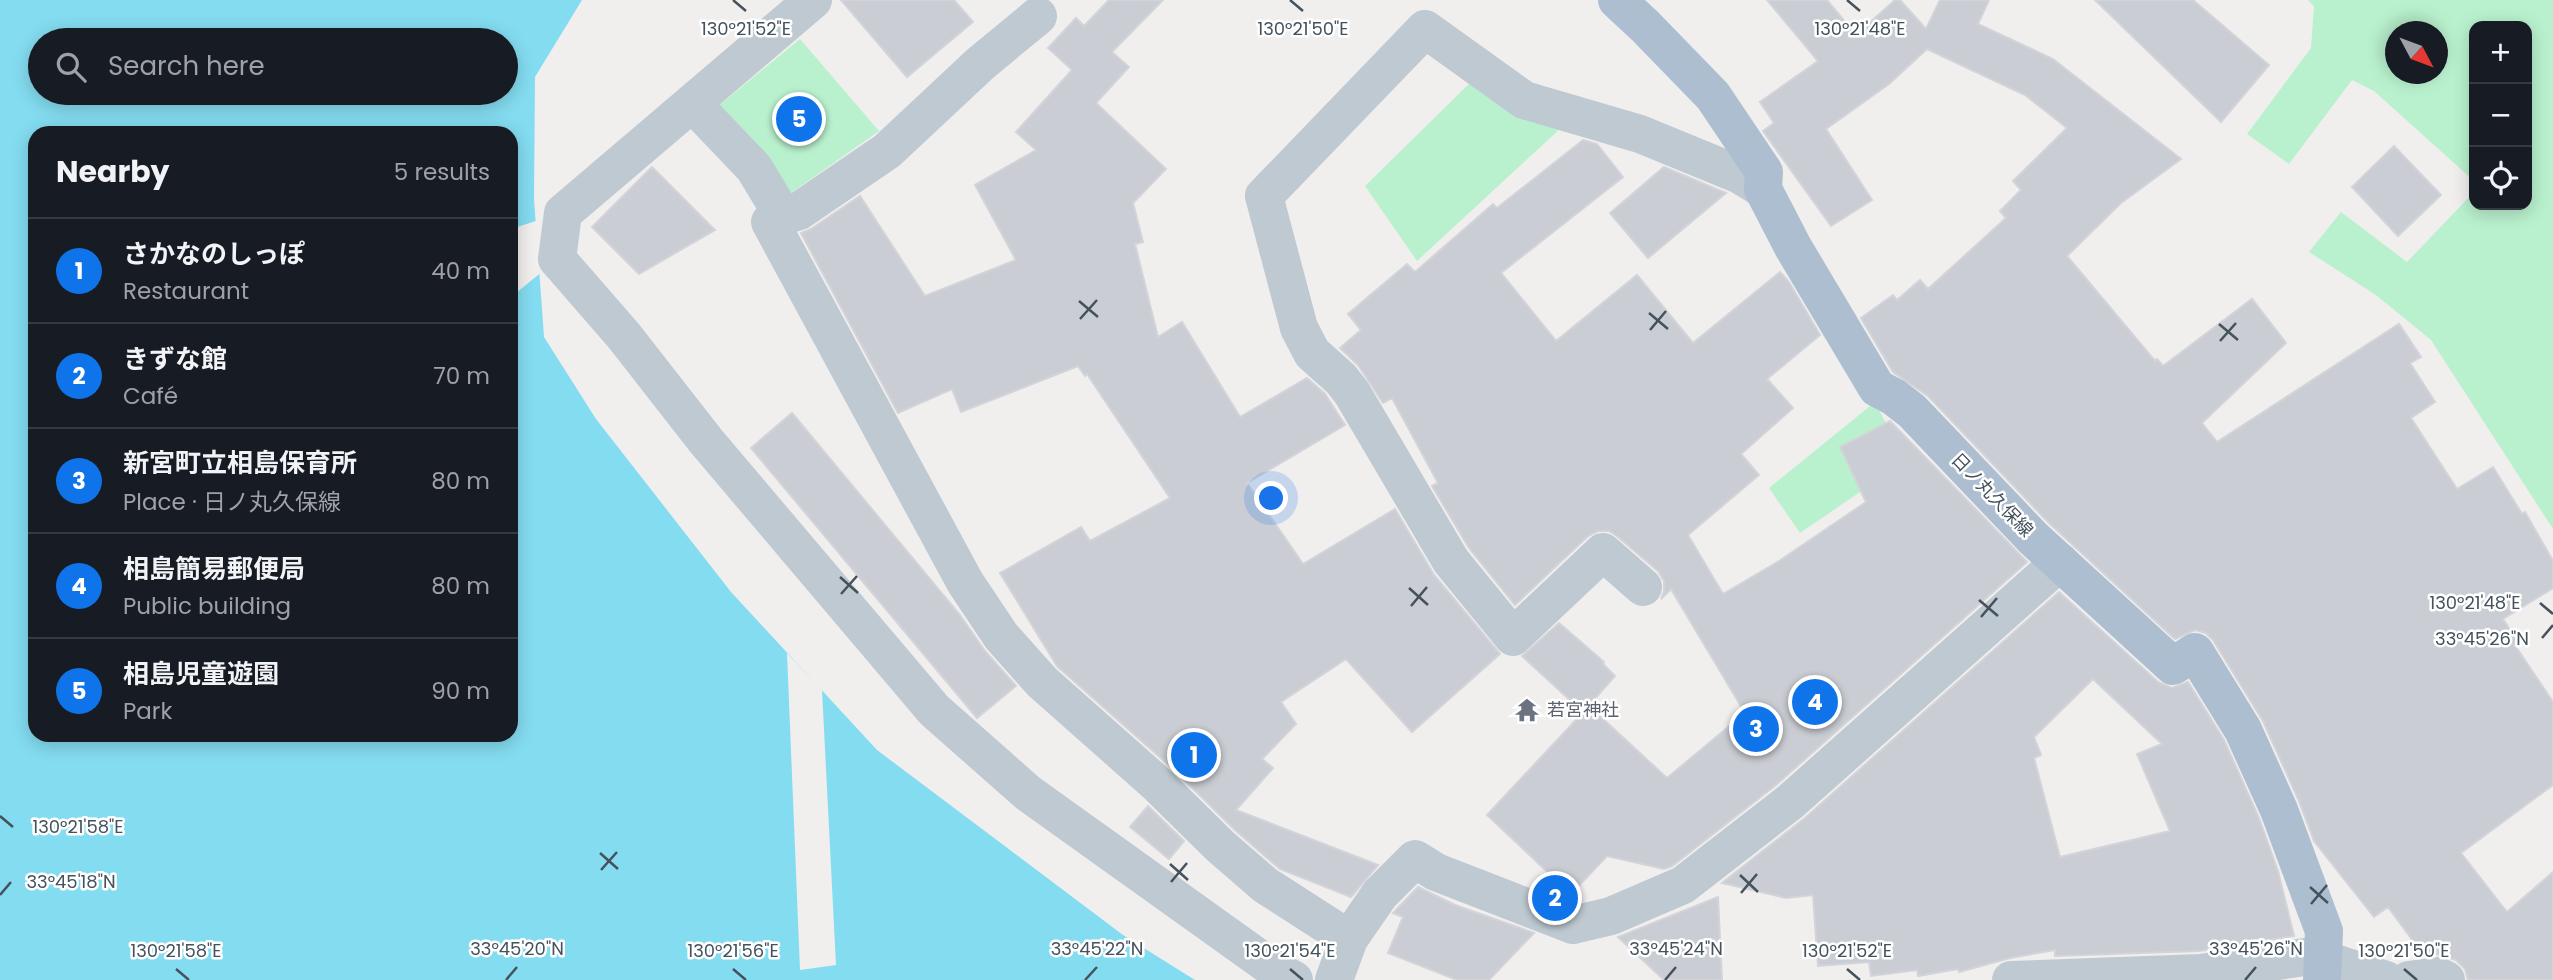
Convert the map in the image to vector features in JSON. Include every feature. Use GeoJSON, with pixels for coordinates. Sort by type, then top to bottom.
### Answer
{"type":"FeatureCollection","features":[{"type":"Feature","properties":{"kind":"main road","name":"日ノ丸久保線"},"geometry":{"type":"LineString","coordinates":[[1616,0],[1713,96],[1764,172],[1763,189],[1793,247],[1877,388],[1912,411],[2033,538],[2173,666],[2195,652],[2243,730],[2279,810],[2324,931],[2322,970]]}},
{"type":"Feature","properties":{"kind":"street"},"geometry":{"type":"LineString","coordinates":[[813,0],[563,213],[557,259],[624,336],[706,441],[934,710],[1028,793],[1274,969],[1294,980]]}},
{"type":"Feature","properties":{"kind":"street"},"geometry":{"type":"LineString","coordinates":[[1038,16],[980,64],[887,151],[799,211],[770,222],[965,582],[1001,636],[1032,673],[1156,783],[1220,846],[1265,884],[1349,939]]}},
{"type":"Feature","properties":{"kind":"street"},"geometry":{"type":"LineString","coordinates":[[1643,587],[1603,552],[1513,638],[1451,561],[1352,393],[1341,379],[1312,353],[1300,328],[1264,196],[1425,29],[1524,100],[1640,134],[1740,175],[1763,189]]}},
{"type":"Feature","properties":{"kind":"street"},"geometry":{"type":"LineString","coordinates":[[692,103],[754,168],[783,216]]}},
{"type":"Feature","properties":{"kind":"street"},"geometry":{"type":"LineString","coordinates":[[1334,980],[1349,939],[1380,894],[1415,859],[1436,872],[1573,925],[1611,916],[1683,885],[1790,802],[2060,562]]}},
{"type":"Feature","properties":{"kind":"street"},"geometry":{"type":"LineString","coordinates":[[2011,980],[2201,973],[2304,957],[2322,970],[2386,980]]}},
{"type":"Feature","properties":{"kind":"street"},"geometry":{"type":"LineString","coordinates":[[2409,980],[2438,976],[2445,980]]}},
{"type":"Feature","properties":{"kind":"green space"},"geometry":{"type":"Polygon","coordinates":[[[2308,0],[2553,0],[2553,529],[2431,340],[2376,295],[2309,252],[2341,212],[2407,262],[2469,197],[2469,210],[2532,210],[2532,21],[2469,21],[2469,176],[2374,91],[2352,80],[2289,164],[2247,134],[2311,48],[2314,6],[2308,0]]]}},
{"type":"Feature","properties":{"kind":"green space"},"geometry":{"type":"Polygon","coordinates":[[[800,39],[879,131],[788,195],[717,107],[800,39]]]}},
{"type":"Feature","properties":{"kind":"green space"},"geometry":{"type":"Polygon","coordinates":[[[1472,81],[1562,127],[1417,261],[1365,186],[1472,81]]]}},
{"type":"Feature","properties":{"kind":"green space"},"geometry":{"type":"Polygon","coordinates":[[[1875,402],[1918,486],[1881,527],[1860,492],[1800,533],[1769,488],[1875,402]]]}},
{"type":"Feature","properties":{"kind":"water"},"geometry":{"type":"Polygon","coordinates":[[[0,0],[582,0],[535,77],[534,199],[544,337],[596,419],[731,592],[877,750],[1123,935],[1195,980],[0,980],[0,0]]]}},
{"type":"Feature","properties":{"kind":"pier"},"geometry":{"type":"Polygon","coordinates":[[[539,220],[543,271],[518,291],[518,227],[539,220]]]}},
{"type":"Feature","properties":{"kind":"pier"},"geometry":{"type":"Polygon","coordinates":[[[787,653],[822,690],[836,965],[800,970],[787,653]]]}},
{"type":"Feature","properties":{"kind":"building"},"geometry":{"type":"Polygon","coordinates":[[[841,0],[954,0],[973,22],[907,77],[841,0]]]}},
{"type":"Feature","properties":{"kind":"building"},"geometry":{"type":"Polygon","coordinates":[[[1109,0],[1163,0],[1112,52],[1129,67],[1096,103],[1166,169],[1133,203],[1143,242],[1135,244],[1158,337],[1182,322],[1240,417],[1307,378],[1325,394],[1345,425],[1247,483],[1303,564],[1395,509],[1434,575],[1500,654],[1412,732],[1346,659],[1281,702],[1296,724],[1262,759],[1273,768],[1236,810],[1378,865],[1351,897],[1280,869],[1057,666],[1000,573],[1081,527],[1090,541],[1170,498],[1087,374],[1085,376],[1078,366],[961,412],[952,389],[898,413],[801,233],[860,196],[925,296],[1016,260],[975,185],[1036,150],[1016,132],[1072,70],[1048,48],[1076,18],[1084,26],[1109,0]]]}},
{"type":"Feature","properties":{"kind":"building"},"geometry":{"type":"Polygon","coordinates":[[[1767,0],[1827,0],[1856,35],[1895,0],[1900,0],[1926,29],[1940,0],[1989,0],[1978,24],[2053,59],[2181,159],[2121,203],[2067,256],[2155,361],[2157,359],[2163,366],[2252,299],[2286,343],[2202,423],[2217,442],[2399,324],[2421,357],[2410,363],[2435,402],[2411,418],[2457,489],[2493,467],[2522,514],[2525,512],[2553,561],[2553,588],[2503,619],[2518,642],[2514,644],[2553,702],[2553,785],[2461,853],[2507,912],[2553,872],[2553,980],[2468,980],[2465,969],[2456,960],[2436,954],[2424,956],[2388,907],[2374,917],[2314,841],[2263,721],[2213,640],[2206,633],[2195,630],[2175,639],[2048,522],[1928,396],[1893,372],[1861,318],[1893,295],[1897,300],[1920,280],[1928,289],[2006,218],[2000,211],[2021,190],[2013,181],[2067,128],[2025,95],[1927,49],[1889,84],[1826,129],[1872,200],[1831,226],[1763,131],[1774,123],[1760,102],[1818,61],[1767,0]]]}},
{"type":"Feature","properties":{"kind":"building"},"geometry":{"type":"Polygon","coordinates":[[[2095,0],[2193,0],[2269,65],[2221,122],[2095,0]]]}},
{"type":"Feature","properties":{"kind":"building"},"geometry":{"type":"Polygon","coordinates":[[[1583,140],[1597,144],[1623,177],[1501,273],[1556,341],[1637,275],[1693,343],[1780,272],[1789,282],[1820,335],[1767,379],[1793,408],[1741,454],[1759,475],[1688,535],[1723,594],[1779,561],[1866,502],[1840,447],[1890,421],[2027,562],[1776,785],[1672,866],[1664,869],[1607,856],[1571,894],[1487,815],[1589,706],[1667,778],[1745,713],[1671,589],[1661,599],[1664,581],[1658,571],[1609,531],[1598,531],[1588,536],[1515,605],[1469,548],[1432,486],[1438,483],[1392,398],[1383,403],[1358,365],[1340,348],[1361,330],[1348,314],[1407,264],[1415,272],[1493,204],[1497,208],[1583,140]]]}},
{"type":"Feature","properties":{"kind":"building"},"geometry":{"type":"Polygon","coordinates":[[[2394,146],[2441,195],[2398,236],[2352,187],[2394,146]]]}},
{"type":"Feature","properties":{"kind":"building"},"geometry":{"type":"Polygon","coordinates":[[[652,167],[715,230],[639,274],[592,227],[652,167]]]}},
{"type":"Feature","properties":{"kind":"building"},"geometry":{"type":"Polygon","coordinates":[[[1664,167],[1726,193],[1648,258],[1610,213],[1664,167]]]}},
{"type":"Feature","properties":{"kind":"building"},"geometry":{"type":"Polygon","coordinates":[[[792,413],[1016,686],[977,718],[751,448],[792,413]]]}},
{"type":"Feature","properties":{"kind":"building"},"geometry":{"type":"Polygon","coordinates":[[[2059,592],[2158,682],[2172,688],[2188,682],[2224,740],[2259,818],[2278,871],[2294,936],[2199,951],[2055,956],[2055,950],[2010,958],[1959,972],[1958,969],[1918,976],[1917,970],[1871,976],[1869,962],[1818,966],[1813,895],[1786,898],[1722,883],[1805,818],[2059,592]],[[2093,679],[2034,737],[2041,755],[2034,758],[2060,857],[2170,831],[2137,754],[2162,744],[2093,679]]]}},
{"type":"Feature","properties":{"kind":"building"},"geometry":{"type":"Polygon","coordinates":[[[1559,623],[1604,662],[1615,676],[1583,712],[1522,656],[1559,623]]]}},
{"type":"Feature","properties":{"kind":"building"},"geometry":{"type":"Polygon","coordinates":[[[1148,806],[1184,841],[1169,859],[1130,827],[1148,806]]]}},
{"type":"Feature","properties":{"kind":"building"},"geometry":{"type":"Polygon","coordinates":[[[1418,887],[1455,905],[1534,933],[1489,980],[1457,980],[1388,953],[1403,917],[1393,913],[1418,887]]]}},
{"type":"Feature","properties":{"kind":"building"},"geometry":{"type":"Polygon","coordinates":[[[1718,897],[1722,980],[1664,980],[1618,937],[1718,897]]]}},
{"type":"Feature","properties":{"kind":"place","name":"相島児童遊園"},"geometry":{"type":"Point","coordinates":[799,119]}},
{"type":"Feature","properties":{"kind":"place","name":"相島簡易郵便局"},"geometry":{"type":"Point","coordinates":[1815,702]}},
{"type":"Feature","properties":{"kind":"place","name":"若宮神社"},"geometry":{"type":"Point","coordinates":[1527,710]}},
{"type":"Feature","properties":{"kind":"place","name":"新宮町立相島保育所"},"geometry":{"type":"Point","coordinates":[1756,729]}},
{"type":"Feature","properties":{"kind":"place","name":"さかなのしっぽ"},"geometry":{"type":"Point","coordinates":[1194,755]}},
{"type":"Feature","properties":{"kind":"place","name":"きずな館"},"geometry":{"type":"Point","coordinates":[1555,898]}}]}
